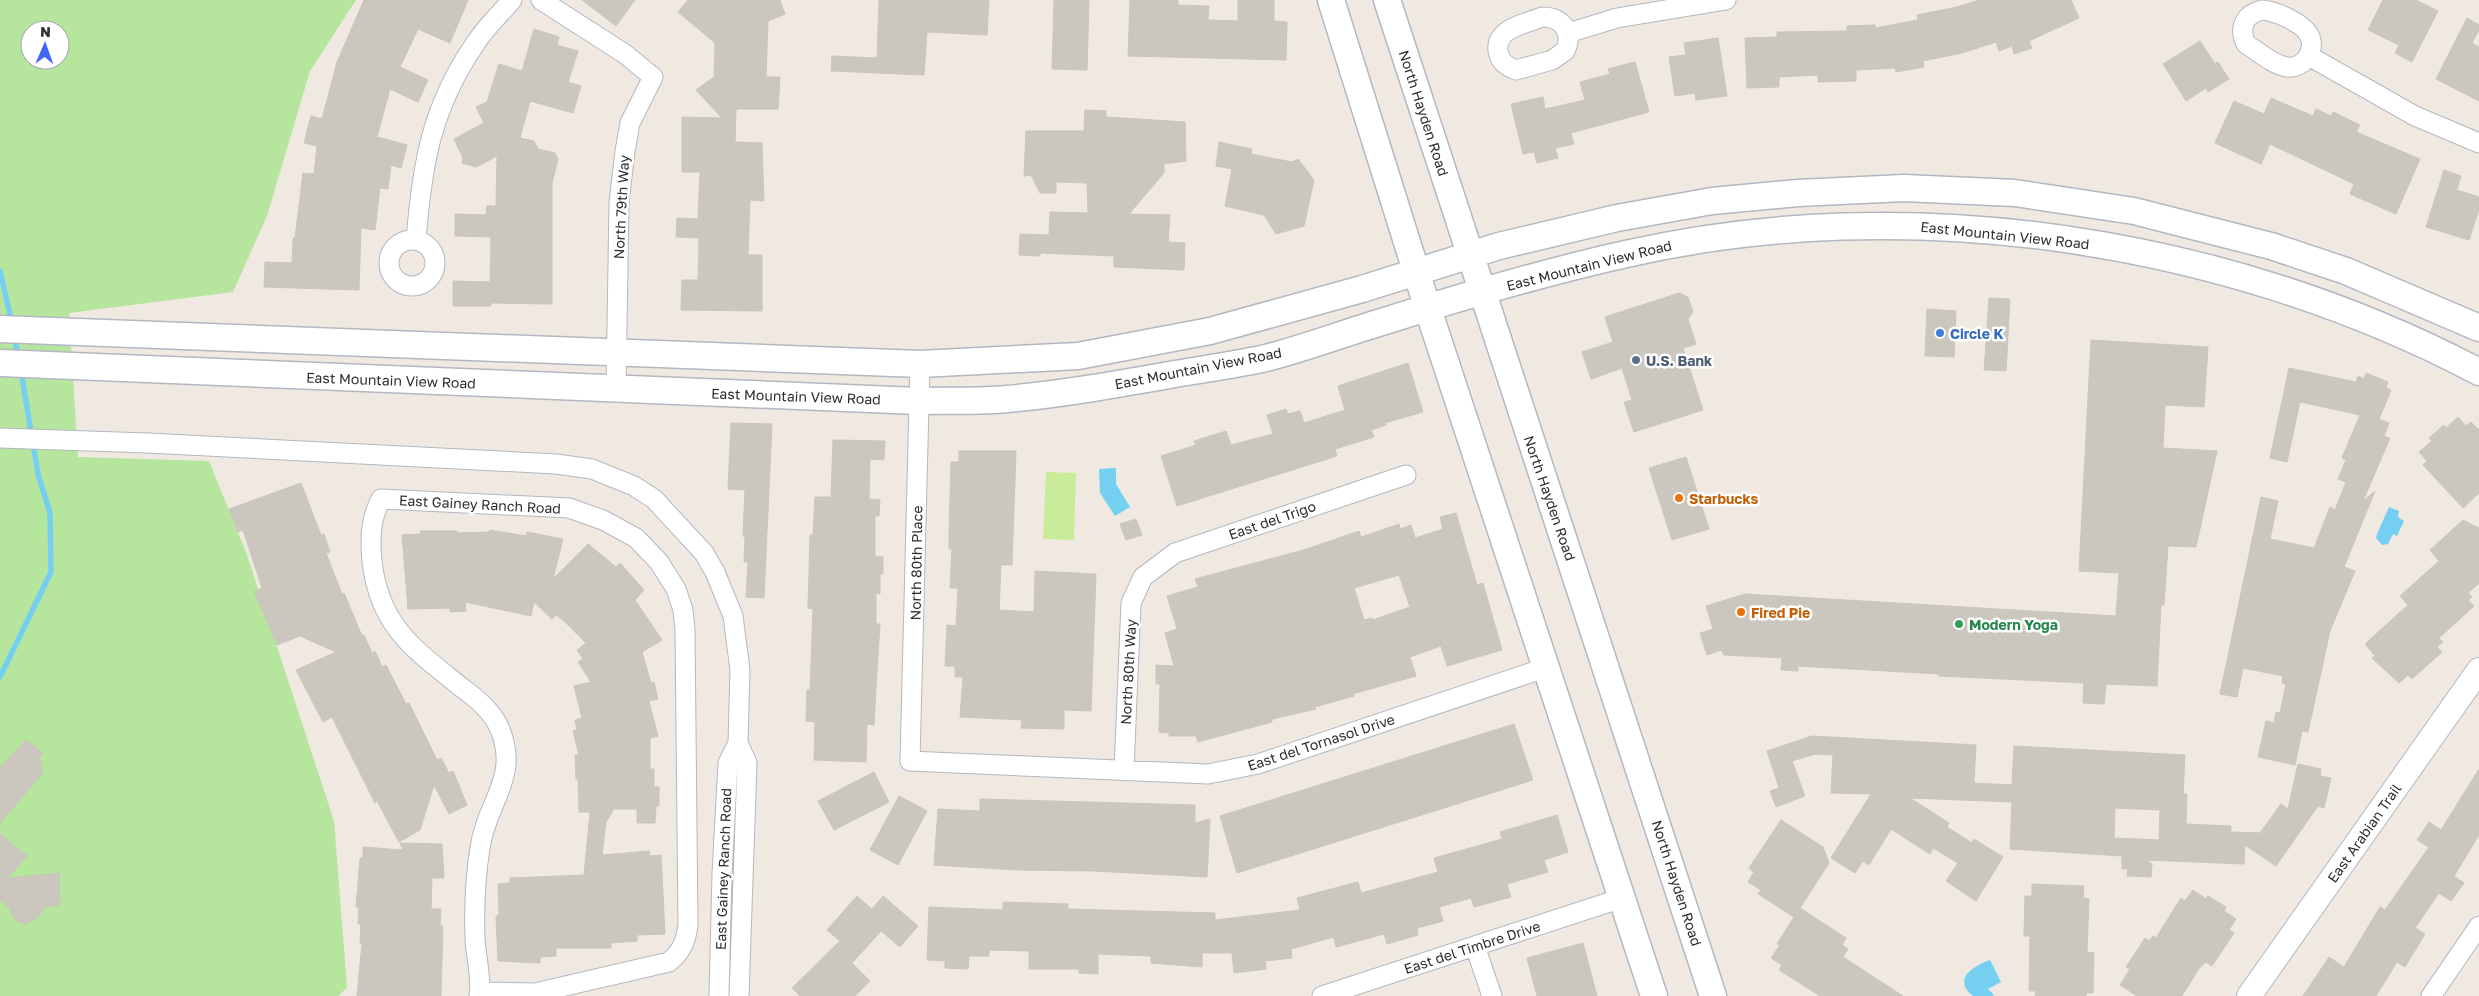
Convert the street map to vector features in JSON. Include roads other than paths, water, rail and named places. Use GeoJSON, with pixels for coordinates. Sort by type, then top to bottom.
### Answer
{"type":"FeatureCollection","features":[{"type":"Feature","properties":{"kind":"main road"},"geometry":{"type":"LineString","coordinates":[[1330,0],[1428,309],[1654,996]]}},
{"type":"Feature","properties":{"kind":"main road","name":"North Hayden Road"},"geometry":{"type":"LineString","coordinates":[[1387,0],[1484,292],[1537,463],[1582,589],[1713,996]]}},
{"type":"Feature","properties":{"kind":"main road"},"geometry":{"type":"LineString","coordinates":[[0,329],[920,364],[1078,356],[1210,332],[1416,272],[1470,254],[1617,218],[1712,201],[1798,192],[1904,188],[2015,193],[2134,210],[2271,246],[2346,271],[2479,328]]}},
{"type":"Feature","properties":{"kind":"main road","name":"East Mountain View Road"},"geometry":{"type":"LineString","coordinates":[[0,363],[918,401],[1015,398],[1110,386],[1264,358],[1484,292],[1623,254],[1719,237],[1872,226],[1963,227],[2099,245],[2183,262],[2257,282],[2370,321],[2479,372]]}},
{"type":"Feature","properties":{"kind":"street"},"geometry":{"type":"LineString","coordinates":[[416,240],[420,188],[432,128],[455,76],[476,43],[512,0]]}},
{"type":"Feature","properties":{"kind":"street","name":"North 79th Way"},"geometry":{"type":"LineString","coordinates":[[540,0],[625,54],[653,77],[630,124],[624,151],[619,204],[616,390]]}},
{"type":"Feature","properties":{"kind":"street"},"geometry":{"type":"LineString","coordinates":[[1568,33],[1617,18],[1726,0]]}},
{"type":"Feature","properties":{"kind":"street"},"geometry":{"type":"LineString","coordinates":[[2309,56],[2414,116],[2479,143]]}},
{"type":"Feature","properties":{"kind":"street","name":"North 80th Place"},"geometry":{"type":"LineString","coordinates":[[910,761],[920,364]]}},
{"type":"Feature","properties":{"kind":"street","name":"East Gainey Ranch Road"},"geometry":{"type":"LineString","coordinates":[[0,438],[556,464],[592,469],[620,480],[654,499],[670,514],[704,553],[715,572],[733,616],[738,644],[738,743],[747,763],[739,996]]}},
{"type":"Feature","properties":{"kind":"street","name":"East del Trigo"},"geometry":{"type":"LineString","coordinates":[[1143,577],[1175,553],[1406,474]]}},
{"type":"Feature","properties":{"kind":"street","name":"East Gainey Ranch Road"},"geometry":{"type":"LineString","coordinates":[[381,499],[569,508],[603,520],[636,538],[659,562],[676,589],[683,610],[687,697],[688,925],[686,938],[680,953],[669,962],[535,993],[480,994],[475,940],[476,878],[480,845],[506,775],[506,751],[498,724],[482,703],[411,647],[383,608],[374,579],[370,538],[374,511],[381,499]]}},
{"type":"Feature","properties":{"kind":"street","name":"North 80th Way"},"geometry":{"type":"LineString","coordinates":[[1124,770],[1131,603],[1143,577]]}},
{"type":"Feature","properties":{"kind":"street","name":"East del Tornasol Drive"},"geometry":{"type":"LineString","coordinates":[[910,761],[1208,774],[1258,764],[1545,668]]}},
{"type":"Feature","properties":{"kind":"street","name":"East Arabian Trail"},"geometry":{"type":"LineString","coordinates":[[2251,995],[2479,670]]}},
{"type":"Feature","properties":{"kind":"street","name":"East Gainey Ranch Road"},"geometry":{"type":"LineString","coordinates":[[718,996],[728,763],[738,743]]}},
{"type":"Feature","properties":{"kind":"street","name":"East del Timbre Drive"},"geometry":{"type":"LineString","coordinates":[[1322,996],[1622,898]]}},
{"type":"Feature","properties":{"kind":"street"},"geometry":{"type":"LineString","coordinates":[[2431,996],[2479,926]]}},
{"type":"Feature","properties":{"kind":"street"},"geometry":{"type":"LineString","coordinates":[[1475,946],[1492,996]]}},
{"type":"Feature","properties":{"kind":"water"},"geometry":{"type":"Polygon","coordinates":[[[1116,468],[1116,484],[1130,507],[1115,516],[1100,493],[1099,469],[1116,468]]]}},
{"type":"Feature","properties":{"kind":"water"},"geometry":{"type":"Polygon","coordinates":[[[2389,507],[2399,511],[2398,517],[2404,521],[2397,536],[2393,534],[2388,544],[2382,545],[2376,538],[2389,507]]]}},
{"type":"Feature","properties":{"kind":"water"},"geometry":{"type":"Polygon","coordinates":[[[1990,960],[2001,982],[1988,989],[1994,995],[1992,996],[1973,996],[1964,984],[1967,974],[1977,966],[1990,960]]]}},
{"type":"Feature","properties":{"kind":"waterway"},"geometry":{"type":"LineString","coordinates":[[0,271],[12,323]]}},
{"type":"Feature","properties":{"kind":"waterway"},"geometry":{"type":"LineString","coordinates":[[15,337],[18,357]]}},
{"type":"Feature","properties":{"kind":"waterway"},"geometry":{"type":"LineString","coordinates":[[0,677],[51,572],[50,513],[38,474],[21,371]]}},
{"type":"Feature","properties":{"kind":"place","name":"Circle K"},"geometry":{"type":"Point","coordinates":[1940,333]}},
{"type":"Feature","properties":{"kind":"place","name":"U.S. Bank"},"geometry":{"type":"Point","coordinates":[1636,360]}},
{"type":"Feature","properties":{"kind":"place","name":"Starbucks"},"geometry":{"type":"Point","coordinates":[1679,498]}},
{"type":"Feature","properties":{"kind":"place","name":"Fired Pie"},"geometry":{"type":"Point","coordinates":[1741,612]}},
{"type":"Feature","properties":{"kind":"place","name":"Modern Yoga"},"geometry":{"type":"Point","coordinates":[1959,624]}}]}
